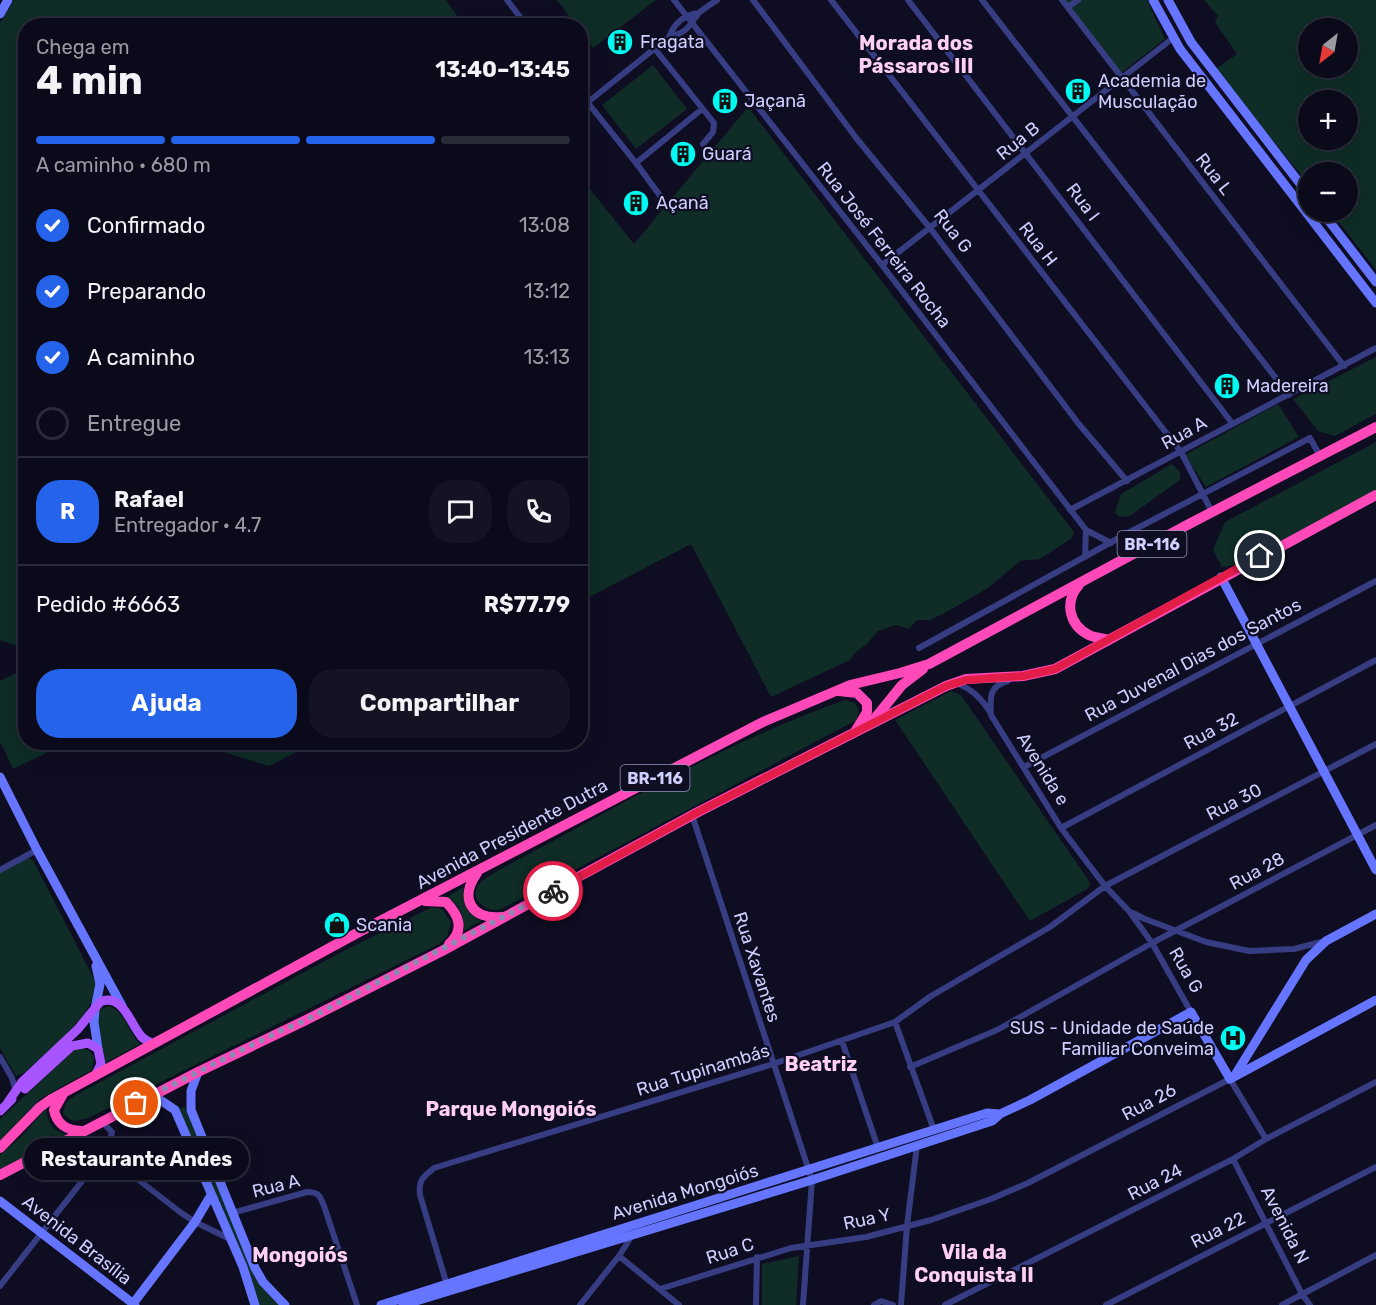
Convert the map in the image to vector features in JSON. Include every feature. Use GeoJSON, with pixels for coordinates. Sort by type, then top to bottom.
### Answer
{"type":"FeatureCollection","features":[{"type":"Feature","properties":{"kind":"highway","name":"Avenida Presidente Dutra"},"geometry":{"type":"LineString","coordinates":[[153,1044],[283,973],[763,722],[850,685],[900,674],[929,664],[1376,427]]}},
{"type":"Feature","properties":{"kind":"highway"},"geometry":{"type":"LineString","coordinates":[[870,725],[955,682],[1023,676],[1055,669],[1376,495]]}},
{"type":"Feature","properties":{"kind":"highway"},"geometry":{"type":"LineString","coordinates":[[1084,581],[1071,598],[1070,610],[1073,621],[1090,635],[1109,640]]}},
{"type":"Feature","properties":{"kind":"highway","name":"Avenida Presidente Dutra"},"geometry":{"type":"LineString","coordinates":[[0,1175],[81,1131],[442,951],[692,815],[870,725],[902,685],[929,664]]}},
{"type":"Feature","properties":{"kind":"highway"},"geometry":{"type":"LineString","coordinates":[[834,691],[853,692],[860,695],[867,703],[865,716],[854,732]]}},
{"type":"Feature","properties":{"kind":"highway"},"geometry":{"type":"LineString","coordinates":[[479,870],[468,887],[470,904],[476,912],[484,916],[506,916]]}},
{"type":"Feature","properties":{"kind":"highway"},"geometry":{"type":"LineString","coordinates":[[414,904],[434,900],[446,902],[456,912],[459,919],[458,930],[453,940],[442,951]]}},
{"type":"Feature","properties":{"kind":"highway","name":"BR-116"},"geometry":{"type":"LineString","coordinates":[[0,1148],[40,1107],[65,1091],[153,1044]]}},
{"type":"Feature","properties":{"kind":"highway"},"geometry":{"type":"LineString","coordinates":[[65,1091],[56,1106],[54,1113],[56,1119],[66,1128],[81,1131]]}},
{"type":"Feature","properties":{"kind":"main road"},"geometry":{"type":"LineString","coordinates":[[0,1111],[78,1029],[100,1002],[109,999],[122,1006],[143,1038],[153,1044]]}},
{"type":"Feature","properties":{"kind":"main road"},"geometry":{"type":"LineString","coordinates":[[25,1084],[77,1044],[88,1043],[98,1049],[101,1064],[95,1076]]}},
{"type":"Feature","properties":{"kind":"street"},"geometry":{"type":"LineString","coordinates":[[0,14],[8,0]]}},
{"type":"Feature","properties":{"kind":"street"},"geometry":{"type":"LineString","coordinates":[[507,0],[520,18]]}},
{"type":"Feature","properties":{"kind":"street","name":"Rua José Ferreira Rocha"},"geometry":{"type":"LineString","coordinates":[[674,0],[1086,530]]}},
{"type":"Feature","properties":{"kind":"street"},"geometry":{"type":"LineString","coordinates":[[669,37],[680,34],[693,24],[699,13],[717,0]]}},
{"type":"Feature","properties":{"kind":"street","name":"Rua G"},"geometry":{"type":"LineString","coordinates":[[753,0],[857,139],[930,228],[1078,423],[1127,481]]}},
{"type":"Feature","properties":{"kind":"street","name":"Rua H"},"geometry":{"type":"LineString","coordinates":[[831,0],[1180,452],[1212,512]]}},
{"type":"Feature","properties":{"kind":"street","name":"Rua I"},"geometry":{"type":"LineString","coordinates":[[908,0],[1232,423]]}},
{"type":"Feature","properties":{"kind":"street"},"geometry":{"type":"LineString","coordinates":[[982,0],[1289,395]]}},
{"type":"Feature","properties":{"kind":"street","name":"Rua L"},"geometry":{"type":"LineString","coordinates":[[1062,0],[1344,366]]}},
{"type":"Feature","properties":{"kind":"street"},"geometry":{"type":"LineString","coordinates":[[1068,7],[1078,0]]}},
{"type":"Feature","properties":{"kind":"street"},"geometry":{"type":"LineString","coordinates":[[1154,0],[1173,38],[1376,303]]}},
{"type":"Feature","properties":{"kind":"street"},"geometry":{"type":"LineString","coordinates":[[1168,0],[1195,48],[1298,181]]}},
{"type":"Feature","properties":{"kind":"street"},"geometry":{"type":"LineString","coordinates":[[661,197],[588,102],[669,37],[674,26],[686,15],[699,13]]}},
{"type":"Feature","properties":{"kind":"street","name":"Rua B"},"geometry":{"type":"LineString","coordinates":[[882,265],[1173,38]]}},
{"type":"Feature","properties":{"kind":"street"},"geometry":{"type":"LineString","coordinates":[[655,49],[714,123],[714,128],[703,144]]}},
{"type":"Feature","properties":{"kind":"street"},"geometry":{"type":"LineString","coordinates":[[636,163],[702,109]]}},
{"type":"Feature","properties":{"kind":"street"},"geometry":{"type":"LineString","coordinates":[[1330,222],[1376,282]]}},
{"type":"Feature","properties":{"kind":"street","name":"Rua A"},"geometry":{"type":"LineString","coordinates":[[1070,510],[1376,348]]}},
{"type":"Feature","properties":{"kind":"street"},"geometry":{"type":"LineString","coordinates":[[919,648],[1310,438],[1321,457]]}},
{"type":"Feature","properties":{"kind":"street"},"geometry":{"type":"LineString","coordinates":[[1085,557],[1086,530],[1111,543]]}},
{"type":"Feature","properties":{"kind":"street"},"geometry":{"type":"LineString","coordinates":[[1221,577],[1258,643],[1376,870]]}},
{"type":"Feature","properties":{"kind":"street","name":"Rua Juvenal Dias dos Santos"},"geometry":{"type":"LineString","coordinates":[[1024,767],[1376,581]]}},
{"type":"Feature","properties":{"kind":"street","name":"Rua 32"},"geometry":{"type":"LineString","coordinates":[[1061,828],[1376,660]]}},
{"type":"Feature","properties":{"kind":"street"},"geometry":{"type":"LineString","coordinates":[[991,715],[990,700],[998,684],[1023,676]]}},
{"type":"Feature","properties":{"kind":"street","name":"Avenida e"},"geometry":{"type":"LineString","coordinates":[[955,682],[975,693],[1061,828],[1105,886]]}},
{"type":"Feature","properties":{"kind":"street","name":"Rua 30"},"geometry":{"type":"LineString","coordinates":[[1105,886],[1376,744]]}},
{"type":"Feature","properties":{"kind":"street"},"geometry":{"type":"LineString","coordinates":[[0,777],[122,1006]]}},
{"type":"Feature","properties":{"kind":"street","name":"Rua Xavantes"},"geometry":{"type":"LineString","coordinates":[[692,815],[811,1175],[809,1244],[803,1305]]}},
{"type":"Feature","properties":{"kind":"street","name":"Rua 28"},"geometry":{"type":"LineString","coordinates":[[910,1067],[997,1030],[1152,943],[1376,825]]}},
{"type":"Feature","properties":{"kind":"street"},"geometry":{"type":"LineString","coordinates":[[0,870],[37,850]]}},
{"type":"Feature","properties":{"kind":"street","name":"Rua G"},"geometry":{"type":"LineString","coordinates":[[1105,886],[1129,911],[1152,943],[1191,1012],[1233,1078],[1266,1139]]}},
{"type":"Feature","properties":{"kind":"street","name":"Rua Tupinambás"},"geometry":{"type":"LineString","coordinates":[[447,1285],[418,1184],[434,1168],[773,1064],[895,1022],[932,996],[1050,927],[1105,886]]}},
{"type":"Feature","properties":{"kind":"street"},"geometry":{"type":"LineString","coordinates":[[1129,911],[1206,942],[1249,951],[1294,949],[1326,941],[1376,914]]}},
{"type":"Feature","properties":{"kind":"street"},"geometry":{"type":"LineString","coordinates":[[1233,1078],[1306,960],[1326,941]]}},
{"type":"Feature","properties":{"kind":"street"},"geometry":{"type":"LineString","coordinates":[[94,955],[100,984],[95,1009],[98,1049]]}},
{"type":"Feature","properties":{"kind":"street","name":"Rua 26"},"geometry":{"type":"LineString","coordinates":[[931,1220],[1028,1183],[1233,1078],[1376,1000]]}},
{"type":"Feature","properties":{"kind":"street","name":"Avenida Mongoiós"},"geometry":{"type":"LineString","coordinates":[[381,1305],[917,1145],[992,1120],[1191,1012]]}},
{"type":"Feature","properties":{"kind":"street"},"geometry":{"type":"LineString","coordinates":[[895,1022],[934,1130]]}},
{"type":"Feature","properties":{"kind":"street"},"geometry":{"type":"LineString","coordinates":[[842,1041],[878,1148]]}},
{"type":"Feature","properties":{"kind":"street"},"geometry":{"type":"LineString","coordinates":[[0,1057],[12,1077],[17,1093]]}},
{"type":"Feature","properties":{"kind":"street"},"geometry":{"type":"LineString","coordinates":[[198,1072],[193,1081],[190,1106],[198,1131],[255,1268],[263,1282],[285,1305]]}},
{"type":"Feature","properties":{"kind":"street"},"geometry":{"type":"LineString","coordinates":[[12,1077],[25,1084]]}},
{"type":"Feature","properties":{"kind":"street","name":"Rua 24"},"geometry":{"type":"LineString","coordinates":[[945,1305],[1233,1160],[1266,1139],[1376,1082]]}},
{"type":"Feature","properties":{"kind":"street"},"geometry":{"type":"LineString","coordinates":[[153,1095],[175,1110],[243,1267],[255,1305]]}},
{"type":"Feature","properties":{"kind":"street"},"geometry":{"type":"LineString","coordinates":[[175,1110],[180,1103],[184,1102],[190,1106]]}},
{"type":"Feature","properties":{"kind":"street","name":"Avenida Mongoiós"},"geometry":{"type":"LineString","coordinates":[[811,1175],[878,1148],[987,1113],[1000,1114]]}},
{"type":"Feature","properties":{"kind":"street"},"geometry":{"type":"LineString","coordinates":[[0,1286],[104,1153],[112,1132],[102,1121]]}},
{"type":"Feature","properties":{"kind":"street"},"geometry":{"type":"LineString","coordinates":[[901,1305],[907,1226],[917,1145]]}},
{"type":"Feature","properties":{"kind":"street"},"geometry":{"type":"LineString","coordinates":[[104,1153],[195,1222],[230,1239]]}},
{"type":"Feature","properties":{"kind":"street","name":"Avenida N"},"geometry":{"type":"LineString","coordinates":[[1233,1160],[1302,1294],[1310,1305]]}},
{"type":"Feature","properties":{"kind":"street","name":"Rua 22"},"geometry":{"type":"LineString","coordinates":[[1106,1305],[1376,1167]]}},
{"type":"Feature","properties":{"kind":"street","name":"Rua A"},"geometry":{"type":"LineString","coordinates":[[232,1213],[307,1192],[316,1192],[324,1206],[357,1305]]}},
{"type":"Feature","properties":{"kind":"street"},"geometry":{"type":"LineString","coordinates":[[133,1305],[195,1222],[211,1195]]}},
{"type":"Feature","properties":{"kind":"street","name":"Avenida Brasília"},"geometry":{"type":"LineString","coordinates":[[0,1201],[133,1305]]}},
{"type":"Feature","properties":{"kind":"street","name":"Rua Y"},"geometry":{"type":"LineString","coordinates":[[809,1244],[866,1237],[931,1220]]}},
{"type":"Feature","properties":{"kind":"street"},"geometry":{"type":"LineString","coordinates":[[580,1305],[619,1256],[632,1229]]}},
{"type":"Feature","properties":{"kind":"street","name":"Avenida Mongoiós"},"geometry":{"type":"LineString","coordinates":[[403,1305],[632,1229]]}},
{"type":"Feature","properties":{"kind":"street","name":"Rua C"},"geometry":{"type":"LineString","coordinates":[[660,1289],[757,1257],[809,1244]]}},
{"type":"Feature","properties":{"kind":"street"},"geometry":{"type":"LineString","coordinates":[[1282,1305],[1376,1255]]}},
{"type":"Feature","properties":{"kind":"street"},"geometry":{"type":"LineString","coordinates":[[619,1256],[679,1305]]}},
{"type":"Feature","properties":{"kind":"street"},"geometry":{"type":"LineString","coordinates":[[756,1305],[757,1257]]}},
{"type":"Feature","properties":{"kind":"street"},"geometry":{"type":"LineString","coordinates":[[874,1305],[881,1301],[892,1304]]}},
{"type":"Feature","properties":{"kind":"green space"},"geometry":{"type":"Polygon","coordinates":[[[14,0],[446,0],[459,18],[18,18],[18,646],[0,640],[0,23],[14,0]]]}},
{"type":"Feature","properties":{"kind":"green space"},"geometry":{"type":"Polygon","coordinates":[[[557,0],[656,0],[593,48],[588,41],[588,18],[571,18],[557,0]]]}},
{"type":"Feature","properties":{"kind":"green space"},"geometry":{"type":"Polygon","coordinates":[[[1064,0],[1147,0],[1165,39],[1120,74],[1064,0]]]}},
{"type":"Feature","properties":{"kind":"green space"},"geometry":{"type":"Polygon","coordinates":[[[1204,0],[1376,0],[1376,270],[1339,222],[1358,222],[1358,162],[1298,162],[1298,171],[1214,70],[1237,54],[1215,22],[1218,16],[1204,0]]]}},
{"type":"Feature","properties":{"kind":"green space"},"geometry":{"type":"Polygon","coordinates":[[[653,65],[687,109],[636,149],[602,105],[653,65]]]}},
{"type":"Feature","properties":{"kind":"green space"},"geometry":{"type":"Polygon","coordinates":[[[748,107],[1074,532],[1072,538],[1040,559],[1020,561],[988,588],[943,614],[930,620],[917,620],[909,629],[896,625],[878,631],[850,660],[771,697],[691,544],[588,598],[588,187],[634,244],[748,107]]]}},
{"type":"Feature","properties":{"kind":"green space"},"geometry":{"type":"Polygon","coordinates":[[[1376,357],[1376,414],[1335,436],[1318,431],[1293,399],[1376,357]]]}},
{"type":"Feature","properties":{"kind":"green space"},"geometry":{"type":"Polygon","coordinates":[[[1278,404],[1299,437],[1206,487],[1185,455],[1278,404]]]}},
{"type":"Feature","properties":{"kind":"green space"},"geometry":{"type":"Polygon","coordinates":[[[1376,442],[1376,491],[1237,565],[1222,567],[1213,550],[1225,522],[1376,442]]]}},
{"type":"Feature","properties":{"kind":"green space"},"geometry":{"type":"Polygon","coordinates":[[[1172,464],[1180,472],[1180,480],[1131,515],[1118,516],[1115,512],[1121,494],[1172,464]]]}},
{"type":"Feature","properties":{"kind":"green space"},"geometry":{"type":"Polygon","coordinates":[[[18,672],[18,750],[52,750],[13,769],[0,742],[0,681],[18,672]]]}},
{"type":"Feature","properties":{"kind":"green space"},"geometry":{"type":"Polygon","coordinates":[[[951,691],[961,695],[1089,881],[1090,886],[1087,889],[1030,921],[895,720],[951,691]]]}},
{"type":"Feature","properties":{"kind":"green space"},"geometry":{"type":"Polygon","coordinates":[[[845,700],[855,703],[859,711],[856,721],[501,909],[489,909],[479,903],[477,887],[497,871],[712,757],[800,717],[845,700]]]}},
{"type":"Feature","properties":{"kind":"green space"},"geometry":{"type":"Polygon","coordinates":[[[217,750],[300,750],[269,766],[217,750]]]}},
{"type":"Feature","properties":{"kind":"green space"},"geometry":{"type":"Polygon","coordinates":[[[28,858],[33,860],[96,983],[95,994],[80,1019],[24,1073],[16,1076],[0,1048],[0,873],[28,858]]]}},
{"type":"Feature","properties":{"kind":"green space"},"geometry":{"type":"Polygon","coordinates":[[[464,887],[463,898],[466,907],[481,921],[464,931],[460,911],[447,897],[464,887]]]}},
{"type":"Feature","properties":{"kind":"green space"},"geometry":{"type":"Polygon","coordinates":[[[432,907],[442,909],[451,922],[447,937],[439,944],[90,1117],[75,1121],[63,1113],[66,1102],[76,1095],[336,955],[432,907]]]}},
{"type":"Feature","properties":{"kind":"green space"},"geometry":{"type":"Polygon","coordinates":[[[108,1006],[118,1012],[140,1044],[105,1063],[96,1017],[97,1011],[108,1006]]]}},
{"type":"Feature","properties":{"kind":"green space"},"geometry":{"type":"Polygon","coordinates":[[[80,1048],[90,1051],[94,1057],[92,1070],[41,1098],[0,1141],[0,1119],[73,1051],[80,1048]]]}},
{"type":"Feature","properties":{"kind":"green space"},"geometry":{"type":"Polygon","coordinates":[[[185,1107],[256,1280],[281,1305],[258,1305],[179,1109],[185,1107]]]}},
{"type":"Feature","properties":{"kind":"green space"},"geometry":{"type":"Polygon","coordinates":[[[46,1108],[52,1126],[67,1135],[0,1169],[0,1155],[21,1137],[46,1108]]]}},
{"type":"Feature","properties":{"kind":"green space"},"geometry":{"type":"Polygon","coordinates":[[[799,1256],[796,1305],[762,1305],[762,1264],[799,1256]]]}},
{"type":"Feature","properties":{"kind":"way so far"},"geometry":{"type":"LineString","coordinates":[[136,1103],[442,951],[553,891]]}},
{"type":"Feature","properties":{"kind":"place","name":"Fragata"},"geometry":{"type":"Point","coordinates":[620,42]}},
{"type":"Feature","properties":{"kind":"place","name":"Academia de Musculação"},"geometry":{"type":"Point","coordinates":[1078,91]}},
{"type":"Feature","properties":{"kind":"place","name":"Jaçanã"},"geometry":{"type":"Point","coordinates":[725,101]}},
{"type":"Feature","properties":{"kind":"place","name":"Guará"},"geometry":{"type":"Point","coordinates":[683,154]}},
{"type":"Feature","properties":{"kind":"place","name":"Açanã"},"geometry":{"type":"Point","coordinates":[636,203]}},
{"type":"Feature","properties":{"kind":"place","name":"Madereira"},"geometry":{"type":"Point","coordinates":[1227,386]}},
{"type":"Feature","properties":{"kind":"place","name":"Scania"},"geometry":{"type":"Point","coordinates":[337,925]}},
{"type":"Feature","properties":{"kind":"place","name":"SUS - Unidade de Saúde Familiar Conveima"},"geometry":{"type":"Point","coordinates":[1233,1038]}},
{"type":"Feature","properties":{"kind":"place","name":"Restaurante Andes"},"geometry":{"type":"Point","coordinates":[136,1103]}},
{"type":"Feature","properties":{"kind":"district","name":"Morada dos Pássaros III"},"geometry":{"type":"Point","coordinates":[916,54]}},
{"type":"Feature","properties":{"kind":"district","name":"Beatriz"},"geometry":{"type":"Point","coordinates":[821,1064]}},
{"type":"Feature","properties":{"kind":"district","name":"Parque Mongoiós"},"geometry":{"type":"Point","coordinates":[511,1109]}},
{"type":"Feature","properties":{"kind":"district","name":"Mongoiós"},"geometry":{"type":"Point","coordinates":[300,1255]}},
{"type":"Feature","properties":{"kind":"district","name":"Vila da Conquista II"},"geometry":{"type":"Point","coordinates":[974,1264]}},
{"type":"Feature","properties":{"kind":"route"},"geometry":{"type":"LineString","coordinates":[[553,891],[698,812],[946,686],[966,680],[1023,676],[1055,669],[1260,556]]}}]}
